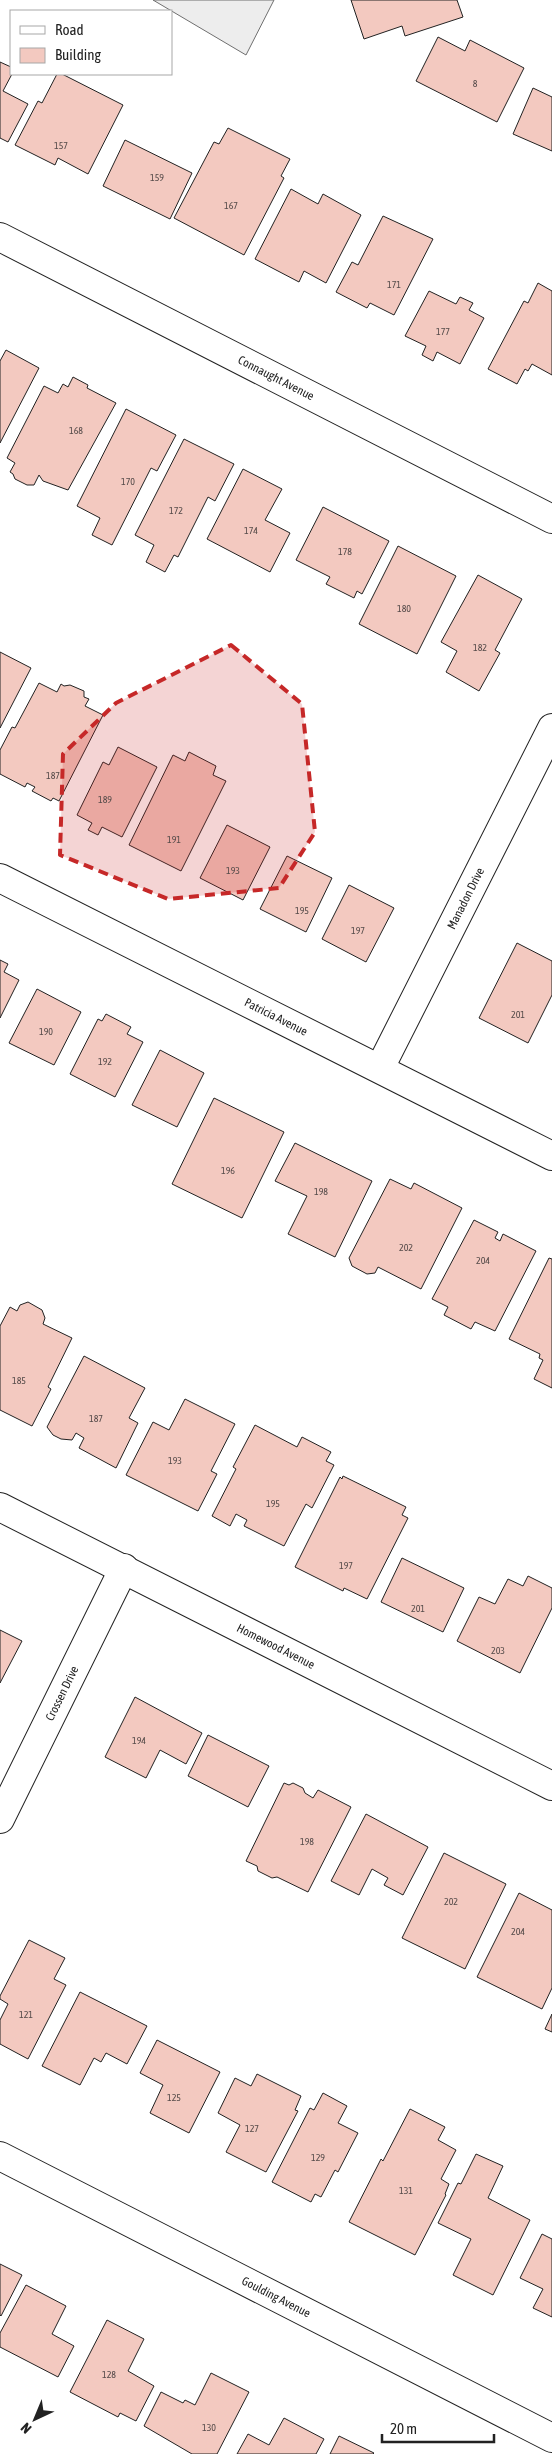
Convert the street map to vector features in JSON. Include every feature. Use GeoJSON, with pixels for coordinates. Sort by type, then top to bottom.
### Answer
{"type":"FeatureCollection","features":[{"type":"Feature","properties":{"kind":"street","name":"Connaught Avenue"},"geometry":{"type":"LineString","coordinates":[[0,237],[552,519]]}},
{"type":"Feature","properties":{"kind":"street","name":"Manadon Drive"},"geometry":{"type":"LineString","coordinates":[[380,1068],[552,728]]}},
{"type":"Feature","properties":{"kind":"street","name":"Patricia Avenue"},"geometry":{"type":"LineString","coordinates":[[0,878],[552,1156]]}},
{"type":"Feature","properties":{"kind":"street","name":"Homewood Avenue"},"geometry":{"type":"LineString","coordinates":[[0,1506],[552,1786]]}},
{"type":"Feature","properties":{"kind":"street","name":"Crossen Drive"},"geometry":{"type":"LineString","coordinates":[[0,1819],[124,1568]]}},
{"type":"Feature","properties":{"kind":"street","name":"Goulding Avenue"},"geometry":{"type":"LineString","coordinates":[[0,2156],[552,2438]]}},
{"type":"Feature","properties":{"kind":"highlighted area"},"geometry":{"type":"Polygon","coordinates":[[[231,645],[302,704],[315,832],[279,888],[168,899],[60,855],[63,754],[116,703],[231,645]]]}},
{"type":"Feature","properties":{"kind":"shaded area"},"geometry":{"type":"Polygon","coordinates":[[[153,0],[274,0],[246,55],[153,0]]]}},
{"type":"Feature","properties":{"kind":"building"},"geometry":{"type":"Polygon","coordinates":[[[351,0],[457,0],[463,17],[405,36],[402,26],[364,39],[351,0]]]}},
{"type":"Feature","properties":{"kind":"building"},"geometry":{"type":"Polygon","coordinates":[[[438,37],[465,51],[470,40],[524,68],[497,122],[416,81],[438,37]]]}},
{"type":"Feature","properties":{"kind":"building"},"geometry":{"type":"Polygon","coordinates":[[[0,62],[10,67],[11,75],[3,91],[28,104],[8,142],[0,138],[0,62]]]}},
{"type":"Feature","properties":{"kind":"building"},"geometry":{"type":"Polygon","coordinates":[[[56,75],[64,75],[123,105],[88,174],[58,158],[55,165],[15,145],[38,101],[42,103],[56,75]]]}},
{"type":"Feature","properties":{"kind":"building"},"geometry":{"type":"Polygon","coordinates":[[[533,88],[552,97],[552,151],[513,134],[533,88]]]}},
{"type":"Feature","properties":{"kind":"building"},"geometry":{"type":"Polygon","coordinates":[[[228,128],[290,159],[281,176],[284,178],[244,255],[174,218],[214,142],[219,144],[228,128]]]}},
{"type":"Feature","properties":{"kind":"building"},"geometry":{"type":"Polygon","coordinates":[[[125,140],[192,173],[170,219],[103,186],[125,140]]]}},
{"type":"Feature","properties":{"kind":"building"},"geometry":{"type":"Polygon","coordinates":[[[291,189],[318,204],[323,194],[361,215],[326,283],[304,271],[299,282],[255,259],[291,189]]]}},
{"type":"Feature","properties":{"kind":"building"},"geometry":{"type":"Polygon","coordinates":[[[383,216],[433,239],[394,315],[370,303],[367,308],[336,292],[352,262],[358,265],[383,216]]]}},
{"type":"Feature","properties":{"kind":"building"},"geometry":{"type":"Polygon","coordinates":[[[538,283],[552,291],[552,375],[532,364],[528,371],[525,369],[517,384],[488,369],[524,301],[528,303],[538,283]]]}},
{"type":"Feature","properties":{"kind":"building"},"geometry":{"type":"Polygon","coordinates":[[[429,291],[456,304],[460,297],[473,303],[469,310],[484,318],[460,364],[437,352],[433,361],[422,355],[426,346],[405,336],[429,291]]]}},
{"type":"Feature","properties":{"kind":"building"},"geometry":{"type":"Polygon","coordinates":[[[6,350],[39,368],[0,443],[0,361],[6,350]]]}},
{"type":"Feature","properties":{"kind":"building"},"geometry":{"type":"Polygon","coordinates":[[[73,377],[88,385],[87,388],[116,403],[68,490],[43,481],[39,475],[34,485],[27,485],[15,479],[10,472],[15,463],[7,458],[44,386],[58,393],[63,384],[68,387],[73,377]]]}},
{"type":"Feature","properties":{"kind":"building"},"geometry":{"type":"Polygon","coordinates":[[[126,409],[176,435],[157,471],[151,468],[112,545],[92,535],[100,518],[77,506],[126,409]]]}},
{"type":"Feature","properties":{"kind":"building"},"geometry":{"type":"Polygon","coordinates":[[[184,439],[234,464],[215,501],[208,497],[178,557],[174,555],[165,572],[146,562],[154,545],[135,535],[184,439]]]}},
{"type":"Feature","properties":{"kind":"building"},"geometry":{"type":"Polygon","coordinates":[[[243,469],[282,489],[265,520],[290,533],[270,572],[207,539],[243,469]]]}},
{"type":"Feature","properties":{"kind":"building"},"geometry":{"type":"Polygon","coordinates":[[[323,507],[389,541],[362,594],[357,591],[354,598],[326,584],[330,577],[296,560],[323,507]]]}},
{"type":"Feature","properties":{"kind":"building"},"geometry":{"type":"Polygon","coordinates":[[[398,546],[456,576],[417,654],[359,624],[398,546]]]}},
{"type":"Feature","properties":{"kind":"building"},"geometry":{"type":"Polygon","coordinates":[[[478,575],[522,599],[495,650],[500,653],[479,691],[446,672],[457,651],[441,642],[478,575]]]}},
{"type":"Feature","properties":{"kind":"building"},"geometry":{"type":"Polygon","coordinates":[[[0,652],[31,668],[0,728],[0,652]]]}},
{"type":"Feature","properties":{"kind":"building"},"geometry":{"type":"Polygon","coordinates":[[[39,683],[57,692],[61,684],[64,686],[70,685],[84,691],[84,697],[89,699],[85,706],[103,715],[59,801],[53,798],[51,801],[32,791],[35,787],[27,783],[25,787],[0,774],[0,750],[12,727],[15,728],[39,683]]]}},
{"type":"Feature","properties":{"kind":"building"},"geometry":{"type":"Polygon","coordinates":[[[118,747],[157,767],[122,837],[102,827],[98,835],[88,830],[92,823],[77,815],[103,762],[109,765],[118,747]]]}},
{"type":"Feature","properties":{"kind":"building"},"geometry":{"type":"Polygon","coordinates":[[[189,752],[216,766],[213,775],[226,781],[181,871],[129,845],[173,755],[185,761],[189,752]]]}},
{"type":"Feature","properties":{"kind":"building"},"geometry":{"type":"Polygon","coordinates":[[[227,825],[270,847],[243,900],[200,878],[227,825]]]}},
{"type":"Feature","properties":{"kind":"building"},"geometry":{"type":"Polygon","coordinates":[[[287,856],[332,878],[306,932],[260,909],[287,856]]]}},
{"type":"Feature","properties":{"kind":"building"},"geometry":{"type":"Polygon","coordinates":[[[349,885],[394,908],[366,962],[322,939],[349,885]]]}},
{"type":"Feature","properties":{"kind":"building"},"geometry":{"type":"Polygon","coordinates":[[[517,943],[552,961],[552,995],[528,1043],[479,1018],[517,943]]]}},
{"type":"Feature","properties":{"kind":"building"},"geometry":{"type":"Polygon","coordinates":[[[0,960],[8,964],[4,972],[19,980],[0,1018],[0,960]]]}},
{"type":"Feature","properties":{"kind":"building"},"geometry":{"type":"Polygon","coordinates":[[[37,989],[81,1012],[54,1065],[9,1043],[37,989]]]}},
{"type":"Feature","properties":{"kind":"building"},"geometry":{"type":"Polygon","coordinates":[[[106,1014],[131,1027],[127,1034],[143,1042],[115,1097],[70,1074],[98,1019],[102,1021],[106,1014]]]}},
{"type":"Feature","properties":{"kind":"building"},"geometry":{"type":"Polygon","coordinates":[[[160,1050],[204,1073],[177,1127],[132,1105],[160,1050]]]}},
{"type":"Feature","properties":{"kind":"building"},"geometry":{"type":"Polygon","coordinates":[[[214,1098],[284,1132],[242,1218],[172,1184],[214,1098]]]}},
{"type":"Feature","properties":{"kind":"building"},"geometry":{"type":"Polygon","coordinates":[[[295,1143],[372,1181],[335,1257],[288,1234],[307,1196],[275,1181],[295,1143]]]}},
{"type":"Feature","properties":{"kind":"building"},"geometry":{"type":"Polygon","coordinates":[[[390,1179],[411,1189],[414,1183],[462,1208],[421,1289],[378,1267],[375,1273],[367,1274],[352,1266],[349,1258],[390,1179]]]}},
{"type":"Feature","properties":{"kind":"building"},"geometry":{"type":"Polygon","coordinates":[[[474,1220],[498,1232],[495,1238],[500,1241],[503,1234],[536,1251],[495,1331],[475,1322],[471,1329],[444,1315],[448,1307],[432,1299],[474,1220]]]}},
{"type":"Feature","properties":{"kind":"building"},"geometry":{"type":"Polygon","coordinates":[[[549,1258],[552,1259],[552,1388],[534,1379],[543,1360],[539,1358],[540,1354],[509,1339],[549,1258]]]}},
{"type":"Feature","properties":{"kind":"building"},"geometry":{"type":"Polygon","coordinates":[[[28,1302],[42,1310],[45,1318],[43,1324],[72,1338],[48,1387],[51,1389],[32,1426],[0,1410],[0,1326],[10,1307],[17,1311],[20,1305],[28,1302]]]}},
{"type":"Feature","properties":{"kind":"building"},"geometry":{"type":"Polygon","coordinates":[[[84,1356],[145,1388],[129,1418],[138,1423],[116,1468],[79,1448],[84,1438],[76,1433],[72,1440],[61,1439],[53,1435],[47,1427],[84,1356]]]}},
{"type":"Feature","properties":{"kind":"building"},"geometry":{"type":"Polygon","coordinates":[[[185,1399],[235,1424],[211,1471],[217,1474],[198,1511],[126,1475],[153,1422],[169,1430],[185,1399]]]}},
{"type":"Feature","properties":{"kind":"building"},"geometry":{"type":"Polygon","coordinates":[[[255,1425],[297,1447],[302,1437],[331,1452],[326,1461],[334,1465],[312,1508],[306,1504],[284,1546],[244,1526],[247,1520],[236,1514],[230,1526],[212,1516],[236,1469],[233,1467],[255,1425]]]}},
{"type":"Feature","properties":{"kind":"building"},"geometry":{"type":"Polygon","coordinates":[[[343,1476],[406,1507],[402,1515],[408,1518],[367,1599],[344,1588],[343,1591],[295,1567],[340,1477],[342,1479],[343,1476]]]}},
{"type":"Feature","properties":{"kind":"building"},"geometry":{"type":"Polygon","coordinates":[[[402,1558],[464,1588],[443,1632],[381,1602],[402,1558]]]}},
{"type":"Feature","properties":{"kind":"building"},"geometry":{"type":"Polygon","coordinates":[[[528,1576],[552,1588],[552,1608],[520,1673],[457,1641],[479,1597],[495,1604],[508,1579],[523,1586],[528,1576]]]}},
{"type":"Feature","properties":{"kind":"building"},"geometry":{"type":"Polygon","coordinates":[[[0,1630],[22,1641],[0,1683],[0,1630]]]}},
{"type":"Feature","properties":{"kind":"building"},"geometry":{"type":"Polygon","coordinates":[[[135,1697],[202,1733],[186,1764],[160,1750],[146,1778],[105,1757],[135,1697]]]}},
{"type":"Feature","properties":{"kind":"building"},"geometry":{"type":"Polygon","coordinates":[[[208,1735],[269,1766],[248,1807],[188,1776],[208,1735]]]}},
{"type":"Feature","properties":{"kind":"building"},"geometry":{"type":"Polygon","coordinates":[[[284,1783],[289,1785],[293,1783],[303,1788],[305,1793],[313,1798],[318,1790],[351,1807],[308,1892],[277,1877],[272,1878],[258,1871],[257,1866],[246,1861],[284,1783]]]}},
{"type":"Feature","properties":{"kind":"building"},"geometry":{"type":"Polygon","coordinates":[[[366,1814],[428,1847],[403,1895],[384,1885],[388,1878],[372,1869],[359,1895],[331,1881],[366,1814]]]}},
{"type":"Feature","properties":{"kind":"building"},"geometry":{"type":"Polygon","coordinates":[[[444,1853],[506,1884],[465,1969],[402,1938],[444,1853]]]}},
{"type":"Feature","properties":{"kind":"building"},"geometry":{"type":"Polygon","coordinates":[[[519,1893],[552,1910],[552,1988],[542,2009],[477,1977],[519,1893]]]}},
{"type":"Feature","properties":{"kind":"building"},"geometry":{"type":"Polygon","coordinates":[[[29,1940],[65,1958],[54,1979],[66,1985],[28,2059],[0,2044],[0,2020],[8,2004],[0,1999],[0,1996],[29,1940]]]}},
{"type":"Feature","properties":{"kind":"building"},"geometry":{"type":"Polygon","coordinates":[[[80,1992],[147,2026],[127,2064],[106,2053],[101,2062],[94,2058],[80,2085],[42,2066],[80,1992]]]}},
{"type":"Feature","properties":{"kind":"building"},"geometry":{"type":"Polygon","coordinates":[[[552,2014],[552,2032],[545,2029],[552,2014]]]}},
{"type":"Feature","properties":{"kind":"building"},"geometry":{"type":"Polygon","coordinates":[[[157,2040],[220,2072],[189,2133],[150,2113],[163,2085],[140,2073],[157,2040]]]}},
{"type":"Feature","properties":{"kind":"building"},"geometry":{"type":"Polygon","coordinates":[[[257,2074],[301,2096],[295,2110],[298,2111],[266,2172],[226,2152],[240,2125],[218,2113],[235,2078],[251,2086],[257,2074]]]}},
{"type":"Feature","properties":{"kind":"building"},"geometry":{"type":"Polygon","coordinates":[[[323,2093],[347,2106],[338,2123],[358,2133],[338,2172],[335,2170],[321,2197],[315,2194],[311,2202],[272,2182],[310,2108],[314,2110],[323,2093]]]}},
{"type":"Feature","properties":{"kind":"building"},"geometry":{"type":"Polygon","coordinates":[[[410,2109],[445,2127],[438,2140],[456,2150],[441,2179],[449,2184],[446,2195],[415,2255],[349,2222],[381,2159],[383,2161],[410,2109]]]}},
{"type":"Feature","properties":{"kind":"building"},"geometry":{"type":"Polygon","coordinates":[[[476,2154],[503,2166],[488,2198],[530,2220],[493,2295],[453,2275],[471,2239],[438,2223],[458,2183],[461,2184],[476,2154]]]}},
{"type":"Feature","properties":{"kind":"building"},"geometry":{"type":"Polygon","coordinates":[[[542,2234],[552,2239],[552,2317],[533,2308],[543,2289],[520,2278],[542,2234]]]}},
{"type":"Feature","properties":{"kind":"building"},"geometry":{"type":"Polygon","coordinates":[[[0,2264],[22,2275],[1,2316],[0,2315],[0,2264]]]}},
{"type":"Feature","properties":{"kind":"building"},"geometry":{"type":"Polygon","coordinates":[[[26,2285],[66,2306],[52,2334],[74,2346],[58,2377],[0,2347],[0,2333],[26,2285]]]}},
{"type":"Feature","properties":{"kind":"building"},"geometry":{"type":"Polygon","coordinates":[[[107,2320],[144,2339],[128,2371],[154,2386],[136,2421],[120,2413],[118,2417],[70,2392],[107,2320]]]}},
{"type":"Feature","properties":{"kind":"building"},"geometry":{"type":"Polygon","coordinates":[[[211,2373],[249,2392],[217,2454],[192,2454],[144,2426],[161,2392],[183,2403],[185,2400],[195,2405],[211,2373]]]}},
{"type":"Feature","properties":{"kind":"building"},"geometry":{"type":"Polygon","coordinates":[[[284,2418],[324,2439],[316,2454],[237,2454],[248,2434],[269,2445],[284,2418]]]}},
{"type":"Feature","properties":{"kind":"building"},"geometry":{"type":"Polygon","coordinates":[[[339,2436],[374,2453],[330,2454],[339,2436]]]}}]}
